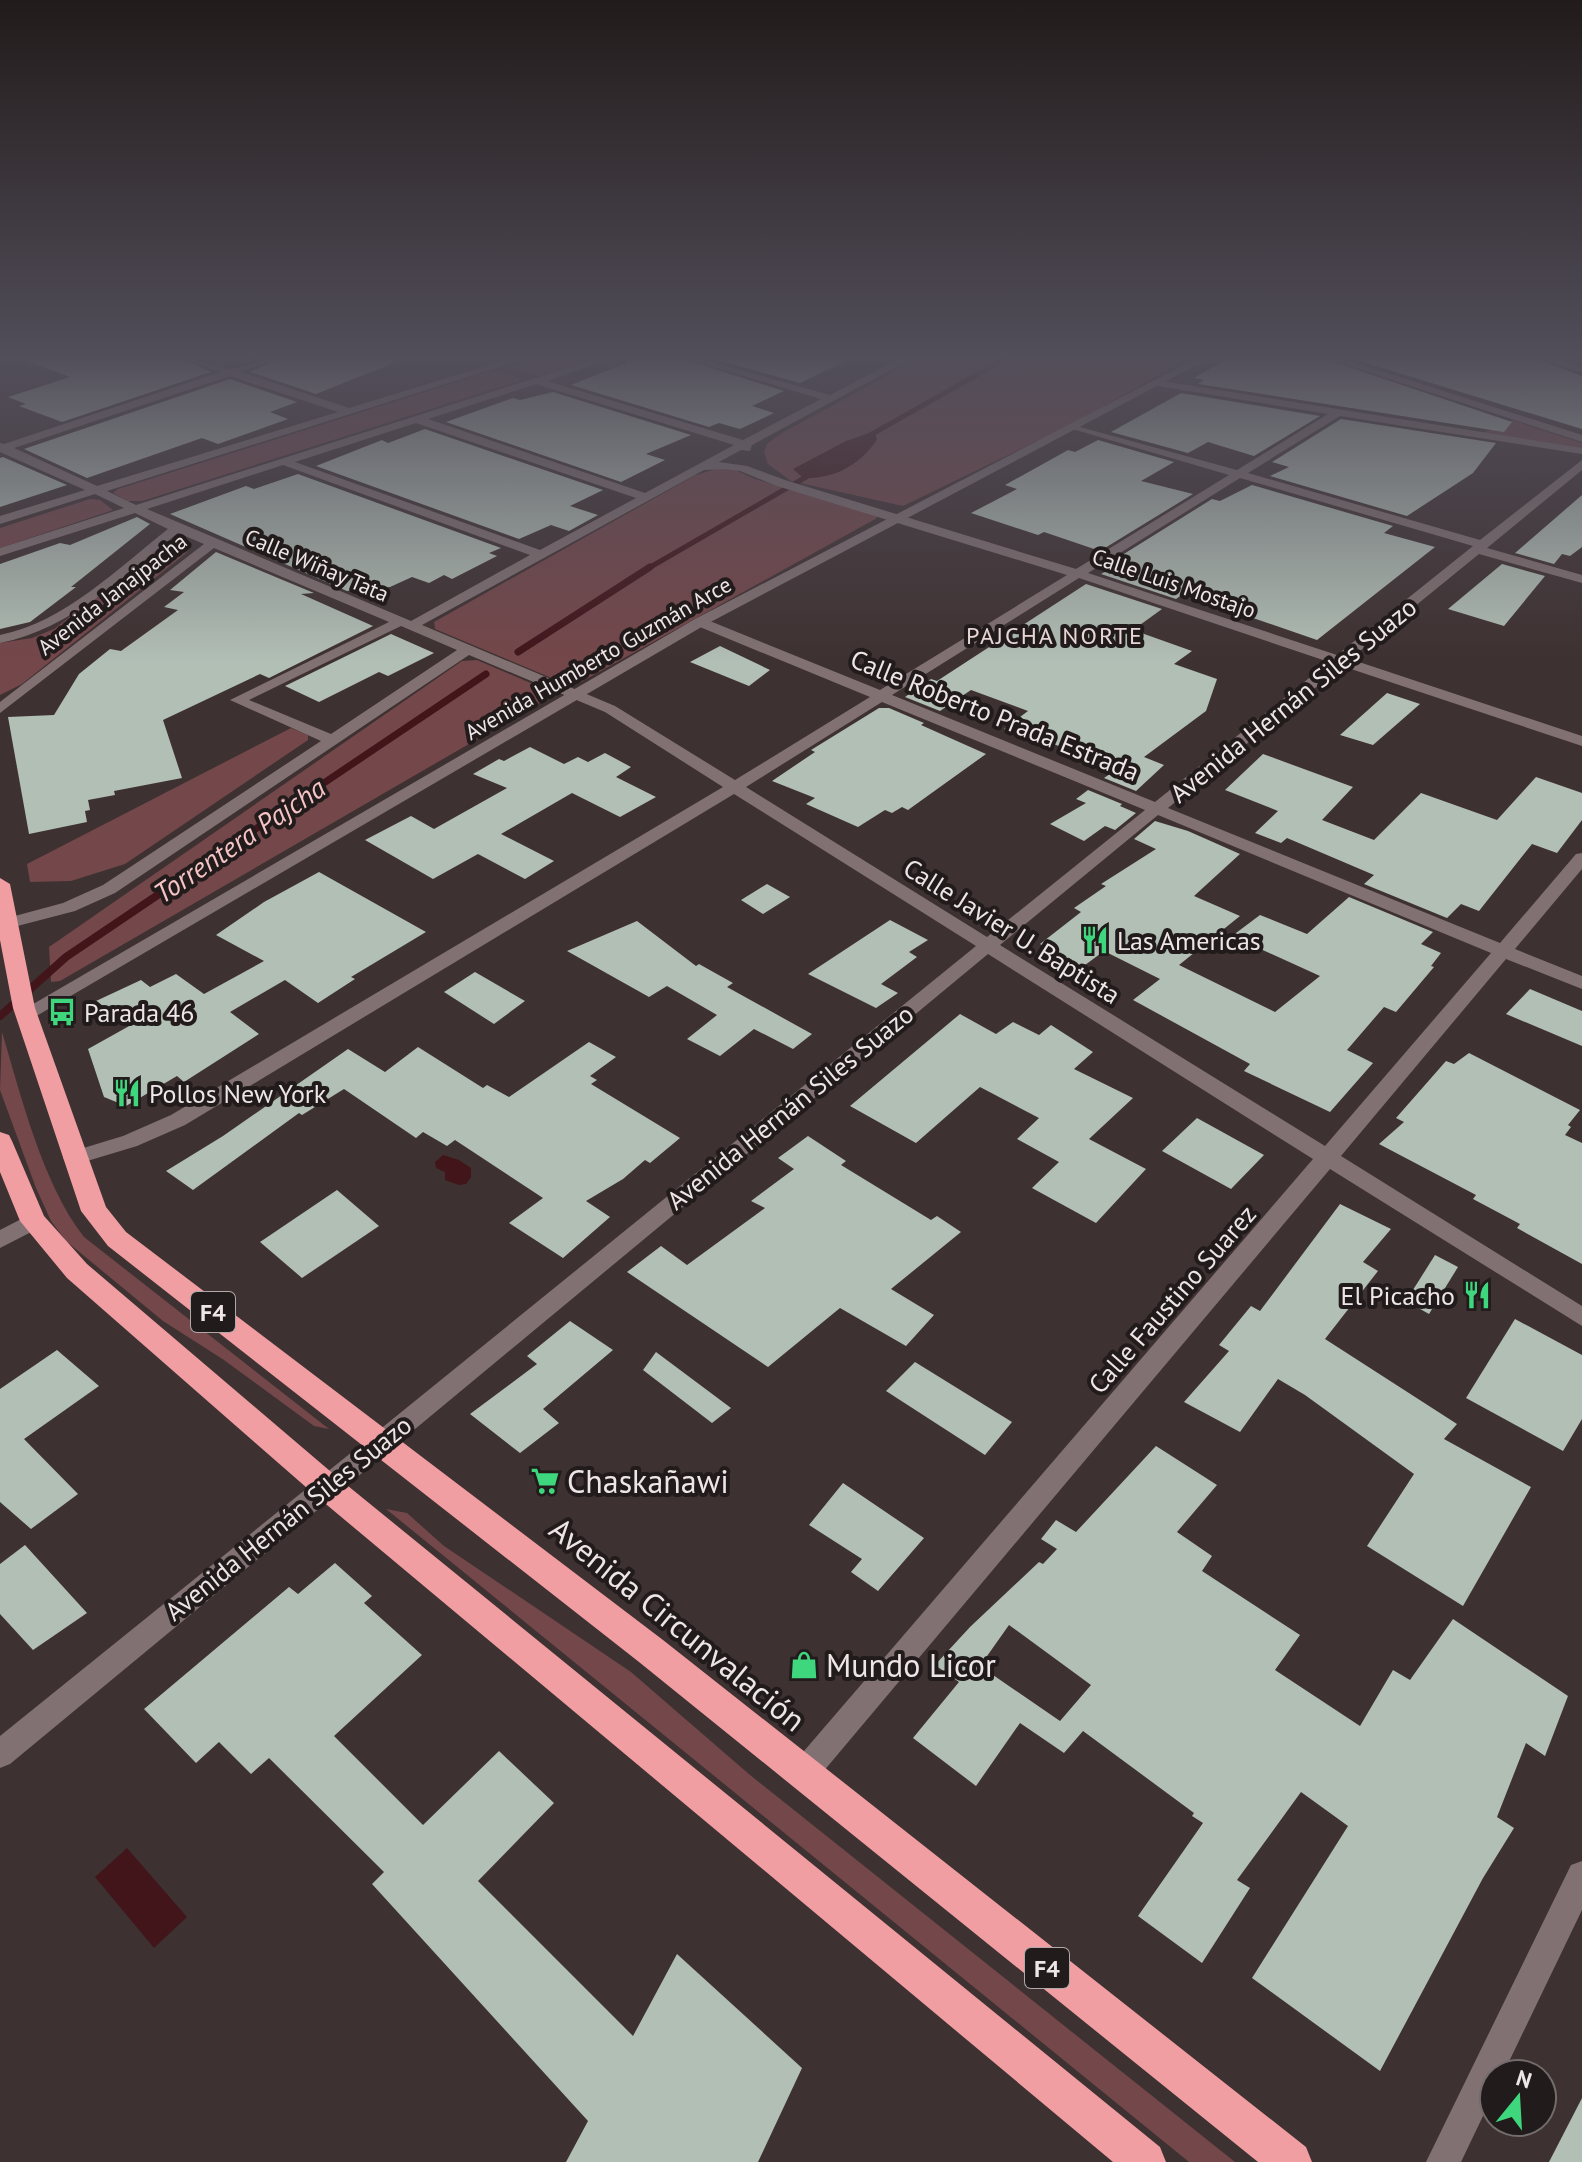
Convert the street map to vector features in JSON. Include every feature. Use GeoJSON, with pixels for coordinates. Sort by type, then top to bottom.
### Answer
{"type":"FeatureCollection","features":[{"type":"Feature","properties":{"kind":"highway","name":"Avenida Circunvalación"},"geometry":{"type":"LineString","coordinates":[[0,884],[23,1003],[74,1158],[94,1211],[117,1239],[651,1651],[802,1775],[1291,2162]]}},
{"type":"Feature","properties":{"kind":"highway","name":"F4"},"geometry":{"type":"LineString","coordinates":[[0,1141],[33,1221],[77,1271],[326,1486],[1145,2162]]}},
{"type":"Feature","properties":{"kind":"street","name":"Calle Wiñay Tata"},"geometry":{"type":"LineString","coordinates":[[27,460],[177,528],[405,624]]}},
{"type":"Feature","properties":{"kind":"street"},"geometry":{"type":"LineString","coordinates":[[0,520],[195,460]]}},
{"type":"Feature","properties":{"kind":"street"},"geometry":{"type":"LineString","coordinates":[[0,552],[291,460]]}},
{"type":"Feature","properties":{"kind":"street"},"geometry":{"type":"LineString","coordinates":[[537,460],[646,497]]}},
{"type":"Feature","properties":{"kind":"street"},"geometry":{"type":"LineString","coordinates":[[332,740],[237,700],[405,624],[541,555],[716,460]]}},
{"type":"Feature","properties":{"kind":"street"},"geometry":{"type":"LineString","coordinates":[[749,460],[751,469]]}},
{"type":"Feature","properties":{"kind":"street","name":"Avenida Humberto Guzmán Arce"},"geometry":{"type":"LineString","coordinates":[[23,1003],[576,695],[700,622],[1008,460]]}},
{"type":"Feature","properties":{"kind":"street"},"geometry":{"type":"LineString","coordinates":[[1190,460],[1582,579]]}},
{"type":"Feature","properties":{"kind":"street"},"geometry":{"type":"LineString","coordinates":[[74,1158],[130,1141],[178,1120],[733,788],[1262,460]]}},
{"type":"Feature","properties":{"kind":"street"},"geometry":{"type":"LineString","coordinates":[[285,462],[541,555]]}},
{"type":"Feature","properties":{"kind":"street","name":"Avenida Hernán Siles Suazo"},"geometry":{"type":"LineString","coordinates":[[0,1754],[987,946],[1582,464]]}},
{"type":"Feature","properties":{"kind":"street","name":"Calle Luis Mostajo"},"geometry":{"type":"LineString","coordinates":[[701,467],[727,465],[751,469],[781,483],[1079,574],[1582,741]]}},
{"type":"Feature","properties":{"kind":"street","name":"Avenida Janajpacha"},"geometry":{"type":"LineString","coordinates":[[0,639],[24,636],[49,625],[177,528]]}},
{"type":"Feature","properties":{"kind":"street","name":"Avenida Janajpacha"},"geometry":{"type":"LineString","coordinates":[[0,709],[213,543]]}},
{"type":"Feature","properties":{"kind":"street","name":"Calle Roberto Prada Estrada"},"geometry":{"type":"LineString","coordinates":[[700,622],[1582,983]]}},
{"type":"Feature","properties":{"kind":"street","name":"Calle Javier U. Baptista"},"geometry":{"type":"LineString","coordinates":[[405,624],[610,709],[1582,1317]]}},
{"type":"Feature","properties":{"kind":"street"},"geometry":{"type":"LineString","coordinates":[[6,924],[69,907],[109,889],[467,650]]}},
{"type":"Feature","properties":{"kind":"street","name":"Calle Faustino Suarez"},"geometry":{"type":"LineString","coordinates":[[802,1775],[1582,858]]}},
{"type":"Feature","properties":{"kind":"street"},"geometry":{"type":"LineString","coordinates":[[0,1240],[33,1221]]}},
{"type":"Feature","properties":{"kind":"street"},"geometry":{"type":"LineString","coordinates":[[1443,2162],[1582,1876]]}},
{"type":"Feature","properties":{"kind":"shaded area"},"geometry":{"type":"Polygon","coordinates":[[[210,460],[271,460],[142,501],[128,501],[113,493],[210,460]]]}},
{"type":"Feature","properties":{"kind":"shaded area"},"geometry":{"type":"Polygon","coordinates":[[[767,460],[998,460],[903,506],[791,481],[767,460]]]}},
{"type":"Feature","properties":{"kind":"shaded area"},"geometry":{"type":"Polygon","coordinates":[[[810,460],[858,460],[836,473],[815,478],[803,478],[793,469],[810,460]]]}},
{"type":"Feature","properties":{"kind":"shaded area"},"geometry":{"type":"Polygon","coordinates":[[[716,469],[733,469],[755,479],[876,515],[877,518],[581,682],[561,682],[435,629],[434,622],[696,475],[716,469]]]}},
{"type":"Feature","properties":{"kind":"shaded area"},"geometry":{"type":"Polygon","coordinates":[[[90,499],[100,500],[113,510],[0,548],[0,528],[90,499]]]}},
{"type":"Feature","properties":{"kind":"shaded area"},"geometry":{"type":"Polygon","coordinates":[[[181,538],[192,545],[185,554],[22,684],[0,695],[0,643],[32,638],[54,629],[164,543],[181,538]]]}},
{"type":"Feature","properties":{"kind":"shaded area"},"geometry":{"type":"Polygon","coordinates":[[[477,660],[547,690],[550,697],[60,981],[51,982],[49,947],[462,661],[477,660]]]}},
{"type":"Feature","properties":{"kind":"shaded area"},"geometry":{"type":"Polygon","coordinates":[[[291,728],[308,735],[308,740],[125,864],[71,881],[30,882],[27,864],[291,728]]]}},
{"type":"Feature","properties":{"kind":"shaded area"},"geometry":{"type":"Polygon","coordinates":[[[2,1032],[45,1166],[69,1216],[84,1237],[329,1429],[314,1426],[224,1360],[163,1321],[66,1241],[51,1221],[36,1188],[0,1090],[2,1032]]]}},
{"type":"Feature","properties":{"kind":"shaded area"},"geometry":{"type":"Polygon","coordinates":[[[443,1155],[471,1168],[471,1177],[466,1184],[445,1180],[445,1172],[436,1168],[435,1162],[443,1155]]]}},
{"type":"Feature","properties":{"kind":"shaded area"},"geometry":{"type":"Polygon","coordinates":[[[386,1509],[407,1513],[444,1546],[631,1672],[750,1775],[1235,2162],[1189,2162],[386,1509]]]}},
{"type":"Feature","properties":{"kind":"shaded area"},"geometry":{"type":"Polygon","coordinates":[[[127,1848],[187,1917],[154,1948],[95,1877],[127,1848]]]}},
{"type":"Feature","properties":{"kind":"building"},"geometry":{"type":"Polygon","coordinates":[[[0,460],[10,460],[67,485],[0,507],[0,460]]]}},
{"type":"Feature","properties":{"kind":"building"},"geometry":{"type":"Polygon","coordinates":[[[48,460],[139,460],[87,478],[48,460]]]}},
{"type":"Feature","properties":{"kind":"building"},"geometry":{"type":"Polygon","coordinates":[[[332,460],[515,460],[603,490],[570,506],[598,515],[569,531],[551,525],[519,539],[316,466],[332,460]]]}},
{"type":"Feature","properties":{"kind":"building"},"geometry":{"type":"Polygon","coordinates":[[[557,460],[665,460],[621,482],[557,460]]]}},
{"type":"Feature","properties":{"kind":"building"},"geometry":{"type":"Polygon","coordinates":[[[1050,460],[1167,460],[1174,462],[1141,481],[1193,494],[1100,551],[1044,532],[1038,535],[971,513],[1017,489],[1005,485],[1050,460]]]}},
{"type":"Feature","properties":{"kind":"building"},"geometry":{"type":"Polygon","coordinates":[[[1483,460],[1473,473],[1407,516],[1270,476],[1289,467],[1272,462],[1483,460]]]}},
{"type":"Feature","properties":{"kind":"building"},"geometry":{"type":"Polygon","coordinates":[[[298,474],[501,548],[489,553],[497,556],[452,579],[444,575],[429,583],[412,577],[390,587],[347,591],[170,514],[246,486],[254,489],[298,474]]]}},
{"type":"Feature","properties":{"kind":"building"},"geometry":{"type":"Polygon","coordinates":[[[1252,485],[1393,526],[1384,533],[1435,547],[1317,640],[1183,594],[1176,599],[1101,574],[1126,560],[1119,557],[1212,499],[1220,501],[1252,485]]]}},
{"type":"Feature","properties":{"kind":"building"},"geometry":{"type":"Polygon","coordinates":[[[1582,495],[1582,547],[1570,556],[1562,554],[1554,564],[1515,553],[1582,495]]]}},
{"type":"Feature","properties":{"kind":"building"},"geometry":{"type":"Polygon","coordinates":[[[137,517],[150,524],[71,587],[76,587],[30,622],[0,629],[0,564],[60,543],[70,545],[137,517]]]}},
{"type":"Feature","properties":{"kind":"building"},"geometry":{"type":"Polygon","coordinates":[[[216,552],[314,593],[301,594],[373,626],[269,678],[260,674],[163,720],[182,778],[114,791],[115,795],[88,800],[90,810],[85,811],[87,822],[29,834],[8,717],[54,715],[79,674],[110,649],[121,651],[178,610],[164,607],[184,592],[170,590],[216,552]]]}},
{"type":"Feature","properties":{"kind":"building"},"geometry":{"type":"Polygon","coordinates":[[[1502,564],[1545,576],[1504,626],[1448,609],[1502,564]]]}},
{"type":"Feature","properties":{"kind":"building"},"geometry":{"type":"Polygon","coordinates":[[[1086,584],[1162,609],[1133,630],[1192,651],[1174,664],[1217,679],[1206,711],[1144,757],[1164,765],[1136,791],[1104,778],[1117,769],[1051,743],[1046,746],[1004,729],[1028,711],[971,690],[940,711],[905,697],[931,679],[937,681],[1086,584]]]}},
{"type":"Feature","properties":{"kind":"building"},"geometry":{"type":"Polygon","coordinates":[[[391,634],[434,653],[388,676],[379,672],[319,702],[285,686],[391,634]]]}},
{"type":"Feature","properties":{"kind":"building"},"geometry":{"type":"Polygon","coordinates":[[[720,646],[770,670],[749,686],[690,662],[720,646]]]}},
{"type":"Feature","properties":{"kind":"building"},"geometry":{"type":"Polygon","coordinates":[[[1387,693],[1420,704],[1373,745],[1340,735],[1387,693]]]}},
{"type":"Feature","properties":{"kind":"building"},"geometry":{"type":"Polygon","coordinates":[[[879,708],[889,708],[924,723],[921,725],[986,754],[908,810],[902,807],[892,813],[885,810],[858,827],[806,804],[815,798],[772,781],[815,752],[811,750],[879,708]]]}},
{"type":"Feature","properties":{"kind":"building"},"geometry":{"type":"Polygon","coordinates":[[[530,747],[564,764],[578,757],[588,762],[605,753],[631,767],[616,777],[656,797],[620,817],[572,793],[501,834],[554,861],[525,879],[478,854],[433,879],[365,840],[411,816],[434,829],[507,788],[473,774],[499,759],[504,761],[530,747]]]}},
{"type":"Feature","properties":{"kind":"building"},"geometry":{"type":"Polygon","coordinates":[[[1263,754],[1353,787],[1322,820],[1374,840],[1421,793],[1497,820],[1536,777],[1582,793],[1582,820],[1557,853],[1532,844],[1479,911],[1461,904],[1447,918],[1364,884],[1374,875],[1287,838],[1281,843],[1255,833],[1278,811],[1225,790],[1263,754]]]}},
{"type":"Feature","properties":{"kind":"building"},"geometry":{"type":"Polygon","coordinates":[[[1088,790],[1136,813],[1115,830],[1105,826],[1084,841],[1050,824],[1086,803],[1076,799],[1088,790]]]}},
{"type":"Feature","properties":{"kind":"building"},"geometry":{"type":"Polygon","coordinates":[[[1155,821],[1188,831],[1240,854],[1194,896],[1240,916],[1179,965],[1275,1012],[1320,976],[1232,936],[1260,915],[1307,934],[1349,897],[1433,932],[1421,944],[1441,953],[1431,966],[1434,967],[1396,1012],[1384,1007],[1347,1050],[1373,1063],[1330,1112],[1244,1071],[1250,1064],[1133,1000],[1160,979],[1104,951],[1081,968],[1040,944],[1081,912],[1074,908],[1106,886],[1101,884],[1156,849],[1134,839],[1155,821]]]}},
{"type":"Feature","properties":{"kind":"building"},"geometry":{"type":"Polygon","coordinates":[[[319,872],[426,932],[351,977],[355,979],[318,1003],[285,980],[230,1012],[259,1034],[184,1082],[177,1076],[126,1106],[104,1097],[88,1049],[131,1025],[96,1001],[141,980],[150,987],[176,974],[204,994],[264,961],[216,935],[264,902],[319,872]]]}},
{"type":"Feature","properties":{"kind":"building"},"geometry":{"type":"Polygon","coordinates":[[[767,884],[790,897],[763,914],[741,900],[767,884]]]}},
{"type":"Feature","properties":{"kind":"building"},"geometry":{"type":"Polygon","coordinates":[[[890,920],[928,940],[909,952],[917,957],[881,984],[898,993],[876,1008],[808,974],[890,920]]]}},
{"type":"Feature","properties":{"kind":"building"},"geometry":{"type":"Polygon","coordinates":[[[637,921],[696,966],[699,964],[733,983],[727,987],[812,1034],[793,1049],[754,1029],[720,1056],[687,1039],[717,1015],[667,986],[649,997],[567,951],[637,921]]]}},
{"type":"Feature","properties":{"kind":"building"},"geometry":{"type":"Polygon","coordinates":[[[475,972],[525,1001],[494,1024],[444,992],[475,972]]]}},
{"type":"Feature","properties":{"kind":"building"},"geometry":{"type":"Polygon","coordinates":[[[1530,989],[1582,1011],[1582,1046],[1506,1014],[1530,989]]]}},
{"type":"Feature","properties":{"kind":"building"},"geometry":{"type":"Polygon","coordinates":[[[960,1014],[996,1034],[1013,1022],[1039,1035],[1051,1025],[1093,1052],[1074,1069],[1133,1098],[1089,1139],[1146,1169],[1096,1223],[1032,1188],[1059,1162],[1017,1139],[1039,1118],[980,1087],[916,1143],[850,1106],[960,1014]]]}},
{"type":"Feature","properties":{"kind":"building"},"geometry":{"type":"Polygon","coordinates":[[[589,1042],[616,1057],[590,1076],[597,1080],[591,1084],[680,1138],[650,1163],[645,1160],[623,1179],[586,1201],[610,1217],[563,1258],[509,1223],[543,1198],[455,1140],[447,1146],[423,1132],[416,1138],[344,1089],[302,1115],[299,1113],[193,1190],[166,1171],[223,1136],[348,1049],[385,1072],[418,1047],[483,1088],[487,1085],[509,1097],[589,1042]]]}},
{"type":"Feature","properties":{"kind":"building"},"geometry":{"type":"Polygon","coordinates":[[[1469,1053],[1580,1110],[1568,1125],[1571,1127],[1565,1135],[1582,1143],[1582,1264],[1517,1228],[1520,1224],[1473,1199],[1476,1195],[1379,1144],[1404,1122],[1396,1118],[1446,1061],[1454,1064],[1469,1053]]]}},
{"type":"Feature","properties":{"kind":"building"},"geometry":{"type":"Polygon","coordinates":[[[1197,1118],[1264,1155],[1231,1189],[1162,1151],[1197,1118]]]}},
{"type":"Feature","properties":{"kind":"building"},"geometry":{"type":"Polygon","coordinates":[[[808,1136],[846,1161],[841,1165],[931,1220],[937,1216],[961,1232],[891,1289],[934,1315],[906,1346],[840,1308],[768,1367],[627,1272],[661,1246],[687,1265],[765,1208],[751,1201],[794,1169],[778,1158],[808,1136]]]}},
{"type":"Feature","properties":{"kind":"building"},"geometry":{"type":"Polygon","coordinates":[[[337,1190],[379,1226],[302,1278],[260,1242],[337,1190]]]}},
{"type":"Feature","properties":{"kind":"building"},"geometry":{"type":"Polygon","coordinates":[[[1340,1204],[1391,1229],[1363,1262],[1378,1271],[1325,1339],[1457,1424],[1444,1439],[1531,1487],[1463,1606],[1367,1546],[1414,1474],[1278,1379],[1240,1432],[1184,1402],[1229,1351],[1219,1345],[1251,1306],[1260,1311],[1340,1204]]]}},
{"type":"Feature","properties":{"kind":"building"},"geometry":{"type":"Polygon","coordinates":[[[1435,1255],[1458,1267],[1429,1314],[1406,1301],[1435,1255]]]}},
{"type":"Feature","properties":{"kind":"building"},"geometry":{"type":"Polygon","coordinates":[[[1515,1319],[1582,1355],[1582,1419],[1563,1451],[1466,1398],[1515,1319]]]}},
{"type":"Feature","properties":{"kind":"building"},"geometry":{"type":"Polygon","coordinates":[[[570,1321],[613,1350],[543,1409],[559,1423],[520,1453],[470,1414],[537,1364],[527,1356],[570,1321]]]}},
{"type":"Feature","properties":{"kind":"building"},"geometry":{"type":"Polygon","coordinates":[[[57,1350],[99,1386],[24,1439],[78,1494],[31,1529],[0,1502],[0,1389],[57,1350]]]}},
{"type":"Feature","properties":{"kind":"building"},"geometry":{"type":"Polygon","coordinates":[[[656,1352],[731,1408],[712,1423],[643,1370],[656,1352]]]}},
{"type":"Feature","properties":{"kind":"building"},"geometry":{"type":"Polygon","coordinates":[[[915,1362],[1012,1422],[985,1455],[886,1391],[915,1362]]]}},
{"type":"Feature","properties":{"kind":"building"},"geometry":{"type":"Polygon","coordinates":[[[1156,1446],[1217,1485],[1177,1532],[1212,1556],[1202,1571],[1300,1635],[1275,1670],[1360,1726],[1393,1670],[1410,1680],[1453,1619],[1568,1696],[1545,1756],[1526,1743],[1497,1817],[1514,1828],[1483,1878],[1380,2071],[1252,1978],[1348,1826],[1301,1792],[1237,1880],[1250,1888],[1202,1963],[1138,1916],[1203,1823],[1192,1816],[1194,1813],[1083,1731],[1064,1753],[1020,1723],[976,1786],[913,1738],[959,1682],[935,1665],[970,1627],[1057,1549],[1041,1539],[1056,1520],[1076,1532],[1156,1446]],[[1009,1625],[980,1666],[1060,1721],[1091,1685],[1009,1625]]]}},
{"type":"Feature","properties":{"kind":"building"},"geometry":{"type":"Polygon","coordinates":[[[843,1483],[924,1538],[878,1591],[851,1572],[862,1559],[809,1525],[843,1483]]]}},
{"type":"Feature","properties":{"kind":"building"},"geometry":{"type":"Polygon","coordinates":[[[25,1545],[87,1613],[33,1650],[0,1614],[0,1564],[25,1545]]]}},
{"type":"Feature","properties":{"kind":"building"},"geometry":{"type":"Polygon","coordinates":[[[335,1563],[372,1596],[364,1603],[422,1655],[334,1736],[423,1825],[499,1751],[554,1803],[478,1881],[633,2036],[677,1954],[802,2068],[758,2162],[566,2162],[588,2121],[372,1884],[384,1872],[269,1758],[251,1774],[219,1742],[196,1763],[144,1709],[289,1587],[298,1594],[335,1563]]]}},
{"type":"Feature","properties":{"kind":"building"},"geometry":{"type":"Polygon","coordinates":[[[1582,2098],[1582,2162],[1549,2162],[1582,2098]]]}},
{"type":"Feature","properties":{"kind":"waterway","name":"Torrentera Pajcha"},"geometry":{"type":"LineString","coordinates":[[647,569],[813,473]]}},
{"type":"Feature","properties":{"kind":"waterway","name":"Torrentera Pajcha"},"geometry":{"type":"LineString","coordinates":[[518,652],[650,567]]}},
{"type":"Feature","properties":{"kind":"waterway","name":"Torrentera Pajcha"},"geometry":{"type":"LineString","coordinates":[[245,836],[486,674]]}},
{"type":"Feature","properties":{"kind":"waterway","name":"Torrentera Pajcha"},"geometry":{"type":"LineString","coordinates":[[0,1016],[66,957],[248,834]]}},
{"type":"Feature","properties":{"kind":"place","name":"Las Americas"},"geometry":{"type":"Point","coordinates":[1095,940]}},
{"type":"Feature","properties":{"kind":"place","name":"Parada 46"},"geometry":{"type":"Point","coordinates":[62,1012]}},
{"type":"Feature","properties":{"kind":"place","name":"Pollos New York"},"geometry":{"type":"Point","coordinates":[127,1093]}},
{"type":"Feature","properties":{"kind":"place","name":"El Picacho"},"geometry":{"type":"Point","coordinates":[1477,1295]}},
{"type":"Feature","properties":{"kind":"place","name":"Chaskañawi"},"geometry":{"type":"Point","coordinates":[545,1481]}},
{"type":"Feature","properties":{"kind":"place","name":"Mundo Licor"},"geometry":{"type":"Point","coordinates":[804,1665]}},
{"type":"Feature","properties":{"kind":"district","name":"PAJCHA NORTE"},"geometry":{"type":"Point","coordinates":[1055,635]}}]}
